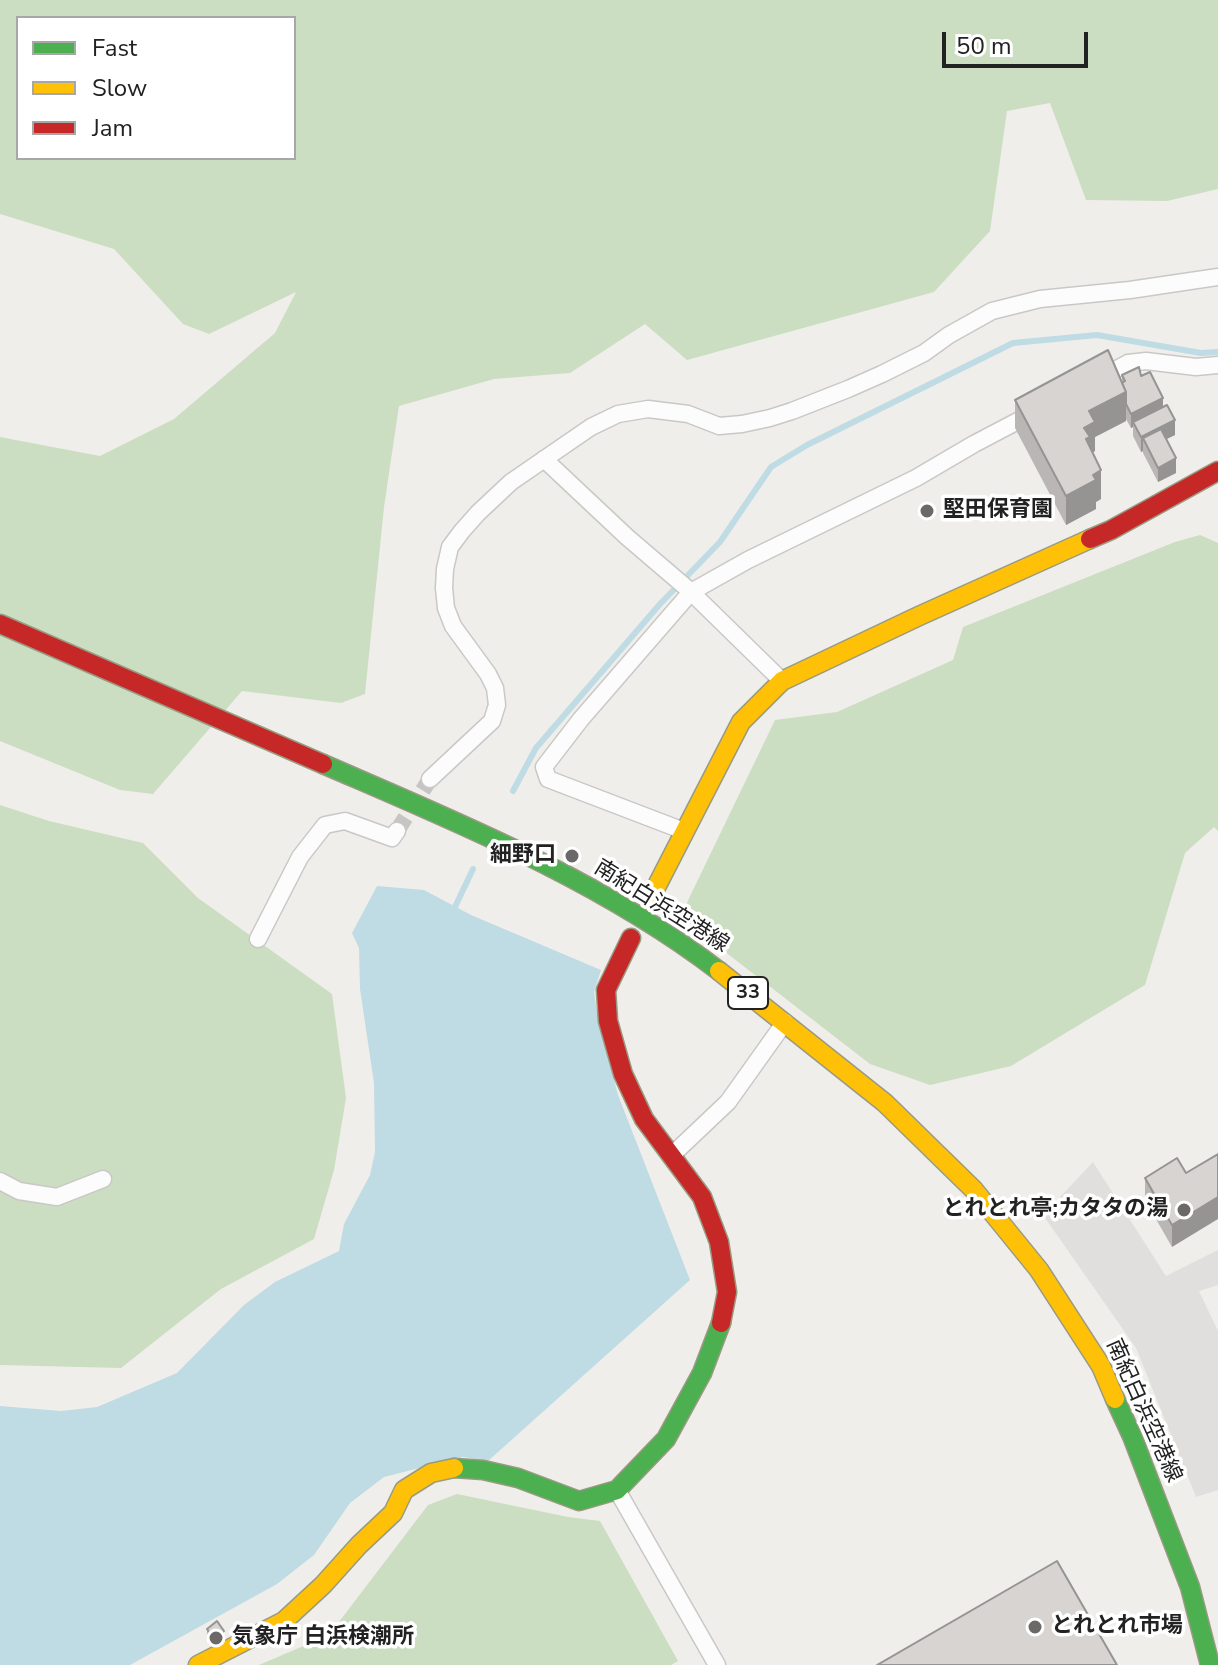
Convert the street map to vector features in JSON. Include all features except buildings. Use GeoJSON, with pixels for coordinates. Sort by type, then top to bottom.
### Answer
{"type":"FeatureCollection","features":[{"type":"Feature","properties":{"kind":"street"},"geometry":{"type":"LineString","coordinates":[[430,779],[492,721],[497,705],[495,688],[488,674],[453,626],[446,608],[445,569],[450,547],[511,482],[591,427],[618,414],[648,409],[688,414],[719,426],[742,424],[792,411],[848,389],[910,360],[992,311],[1040,299],[1218,277]]}},
{"type":"Feature","properties":{"kind":"street"},"geometry":{"type":"LineString","coordinates":[[1086,385],[1128,363],[1146,361],[1196,367],[1218,365]]}},
{"type":"Feature","properties":{"kind":"street"},"geometry":{"type":"LineString","coordinates":[[684,831],[548,779],[544,767],[690,591],[916,478],[1044,407]]}},
{"type":"Feature","properties":{"kind":"street"},"geometry":{"type":"LineString","coordinates":[[544,459],[690,591],[782,681]]}},
{"type":"Feature","properties":{"kind":"street"},"geometry":{"type":"LineString","coordinates":[[649,901],[741,722],[782,681],[1111,530],[1218,471]]}},
{"type":"Feature","properties":{"kind":"street","name":"南紀白浜空港線"},"geometry":{"type":"LineString","coordinates":[[0,624],[398,797],[619,903],[702,958],[885,1103],[974,1190],[1039,1270],[1101,1366],[1132,1436],[1190,1587],[1210,1665]]}},
{"type":"Feature","properties":{"kind":"street"},"geometry":{"type":"LineString","coordinates":[[258,939],[300,857],[325,825],[345,821],[392,838],[397,831]]}},
{"type":"Feature","properties":{"kind":"street"},"geometry":{"type":"LineString","coordinates":[[198,1665],[284,1621],[393,1513],[404,1490],[431,1473],[456,1468],[483,1470],[518,1478],[579,1501],[617,1490],[666,1439],[702,1373],[720,1328],[727,1292],[719,1242],[702,1197],[644,1119],[623,1074],[608,1021],[606,990],[631,938]]}},
{"type":"Feature","properties":{"kind":"street"},"geometry":{"type":"LineString","coordinates":[[671,1156],[728,1102],[785,1022]]}},
{"type":"Feature","properties":{"kind":"street"},"geometry":{"type":"LineString","coordinates":[[0,1181],[19,1191],[57,1197],[103,1179]]}},
{"type":"Feature","properties":{"kind":"street"},"geometry":{"type":"LineString","coordinates":[[617,1490],[717,1665]]}},
{"type":"Feature","properties":{"kind":"green space"},"geometry":{"type":"Polygon","coordinates":[[[0,0],[1218,0],[1218,189],[1167,201],[1086,200],[1050,103],[1007,111],[990,231],[934,292],[687,360],[645,324],[570,373],[494,379],[399,406],[384,507],[365,694],[341,703],[242,691],[153,794],[120,790],[0,741],[0,437],[100,456],[174,419],[275,333],[296,292],[209,334],[183,324],[114,249],[0,214],[0,0]]]}},
{"type":"Feature","properties":{"kind":"green space"},"geometry":{"type":"Polygon","coordinates":[[[1200,535],[1218,543],[1218,831],[1214,827],[1185,853],[1145,985],[1011,1066],[930,1085],[870,1064],[680,917],[775,720],[837,712],[953,660],[963,627],[1175,542],[1200,535]]]}},
{"type":"Feature","properties":{"kind":"green space"},"geometry":{"type":"Polygon","coordinates":[[[0,805],[49,821],[143,843],[198,898],[332,994],[346,1098],[334,1170],[314,1239],[221,1289],[121,1368],[0,1365],[0,805]]]}},
{"type":"Feature","properties":{"kind":"green space"},"geometry":{"type":"Polygon","coordinates":[[[457,1494],[600,1521],[678,1661],[671,1665],[259,1665],[329,1635],[428,1505],[457,1494]]]}},
{"type":"Feature","properties":{"kind":"shaded area"},"geometry":{"type":"Polygon","coordinates":[[[1093,1162],[1166,1276],[1218,1250],[1218,1285],[1199,1291],[1218,1331],[1218,1490],[1196,1497],[1136,1348],[1043,1215],[1093,1162]]]}},
{"type":"Feature","properties":{"kind":"water"},"geometry":{"type":"Polygon","coordinates":[[[377,886],[424,890],[471,915],[601,970],[594,992],[618,1095],[690,1280],[488,1461],[463,1457],[384,1477],[350,1503],[314,1555],[277,1584],[130,1665],[0,1665],[0,1406],[61,1411],[97,1407],[177,1373],[244,1305],[275,1282],[339,1251],[344,1224],[370,1175],[375,1152],[374,1083],[360,989],[359,948],[352,933],[377,886]]]}},
{"type":"Feature","properties":{"kind":"waterway"},"geometry":{"type":"LineString","coordinates":[[513,791],[536,748],[660,604],[720,542],[771,467],[807,445],[1013,343],[1097,335],[1201,353],[1218,352]]}},
{"type":"Feature","properties":{"kind":"waterway"},"geometry":{"type":"LineString","coordinates":[[455,907],[473,869]]}},
{"type":"Feature","properties":{"kind":"tunnel"},"geometry":{"type":"LineString","coordinates":[[397,831],[430,779]]}},
{"type":"Feature","properties":{"kind":"traffic: fast"},"geometry":{"type":"LineString","coordinates":[[323,764],[477,831],[577,881],[673,938],[719,971]]}},
{"type":"Feature","properties":{"kind":"traffic: fast"},"geometry":{"type":"LineString","coordinates":[[454,1468],[483,1470],[518,1478],[579,1501],[617,1490],[666,1439],[702,1373],[721,1323]]}},
{"type":"Feature","properties":{"kind":"traffic: fast"},"geometry":{"type":"LineString","coordinates":[[1115,1399],[1190,1587],[1210,1665]]}},
{"type":"Feature","properties":{"kind":"traffic: slow"},"geometry":{"type":"LineString","coordinates":[[649,901],[741,722],[782,681],[1090,539]]}},
{"type":"Feature","properties":{"kind":"traffic: slow"},"geometry":{"type":"LineString","coordinates":[[719,971],[885,1103],[974,1190],[1039,1270],[1101,1366],[1115,1399]]}},
{"type":"Feature","properties":{"kind":"traffic: slow"},"geometry":{"type":"LineString","coordinates":[[198,1665],[284,1621],[393,1513],[404,1490],[431,1473],[454,1468]]}},
{"type":"Feature","properties":{"kind":"traffic: jam"},"geometry":{"type":"LineString","coordinates":[[1090,539],[1218,471]]}},
{"type":"Feature","properties":{"kind":"traffic: jam"},"geometry":{"type":"LineString","coordinates":[[0,624],[323,764]]}},
{"type":"Feature","properties":{"kind":"traffic: jam"},"geometry":{"type":"LineString","coordinates":[[631,938],[606,990],[608,1021],[623,1074],[644,1119],[702,1197],[719,1242],[727,1292],[721,1323]]}},
{"type":"Feature","properties":{"kind":"place","name":"堅田保育園"},"geometry":{"type":"Point","coordinates":[927,511]}},
{"type":"Feature","properties":{"kind":"place","name":"細野口"},"geometry":{"type":"Point","coordinates":[572,856]}},
{"type":"Feature","properties":{"kind":"place","name":"とれとれ亭;カタタの湯"},"geometry":{"type":"Point","coordinates":[1184,1210]}},
{"type":"Feature","properties":{"kind":"place","name":"とれとれ市場"},"geometry":{"type":"Point","coordinates":[1035,1627]}},
{"type":"Feature","properties":{"kind":"place","name":"気象庁 白浜検潮所"},"geometry":{"type":"Point","coordinates":[216,1638]}}]}
